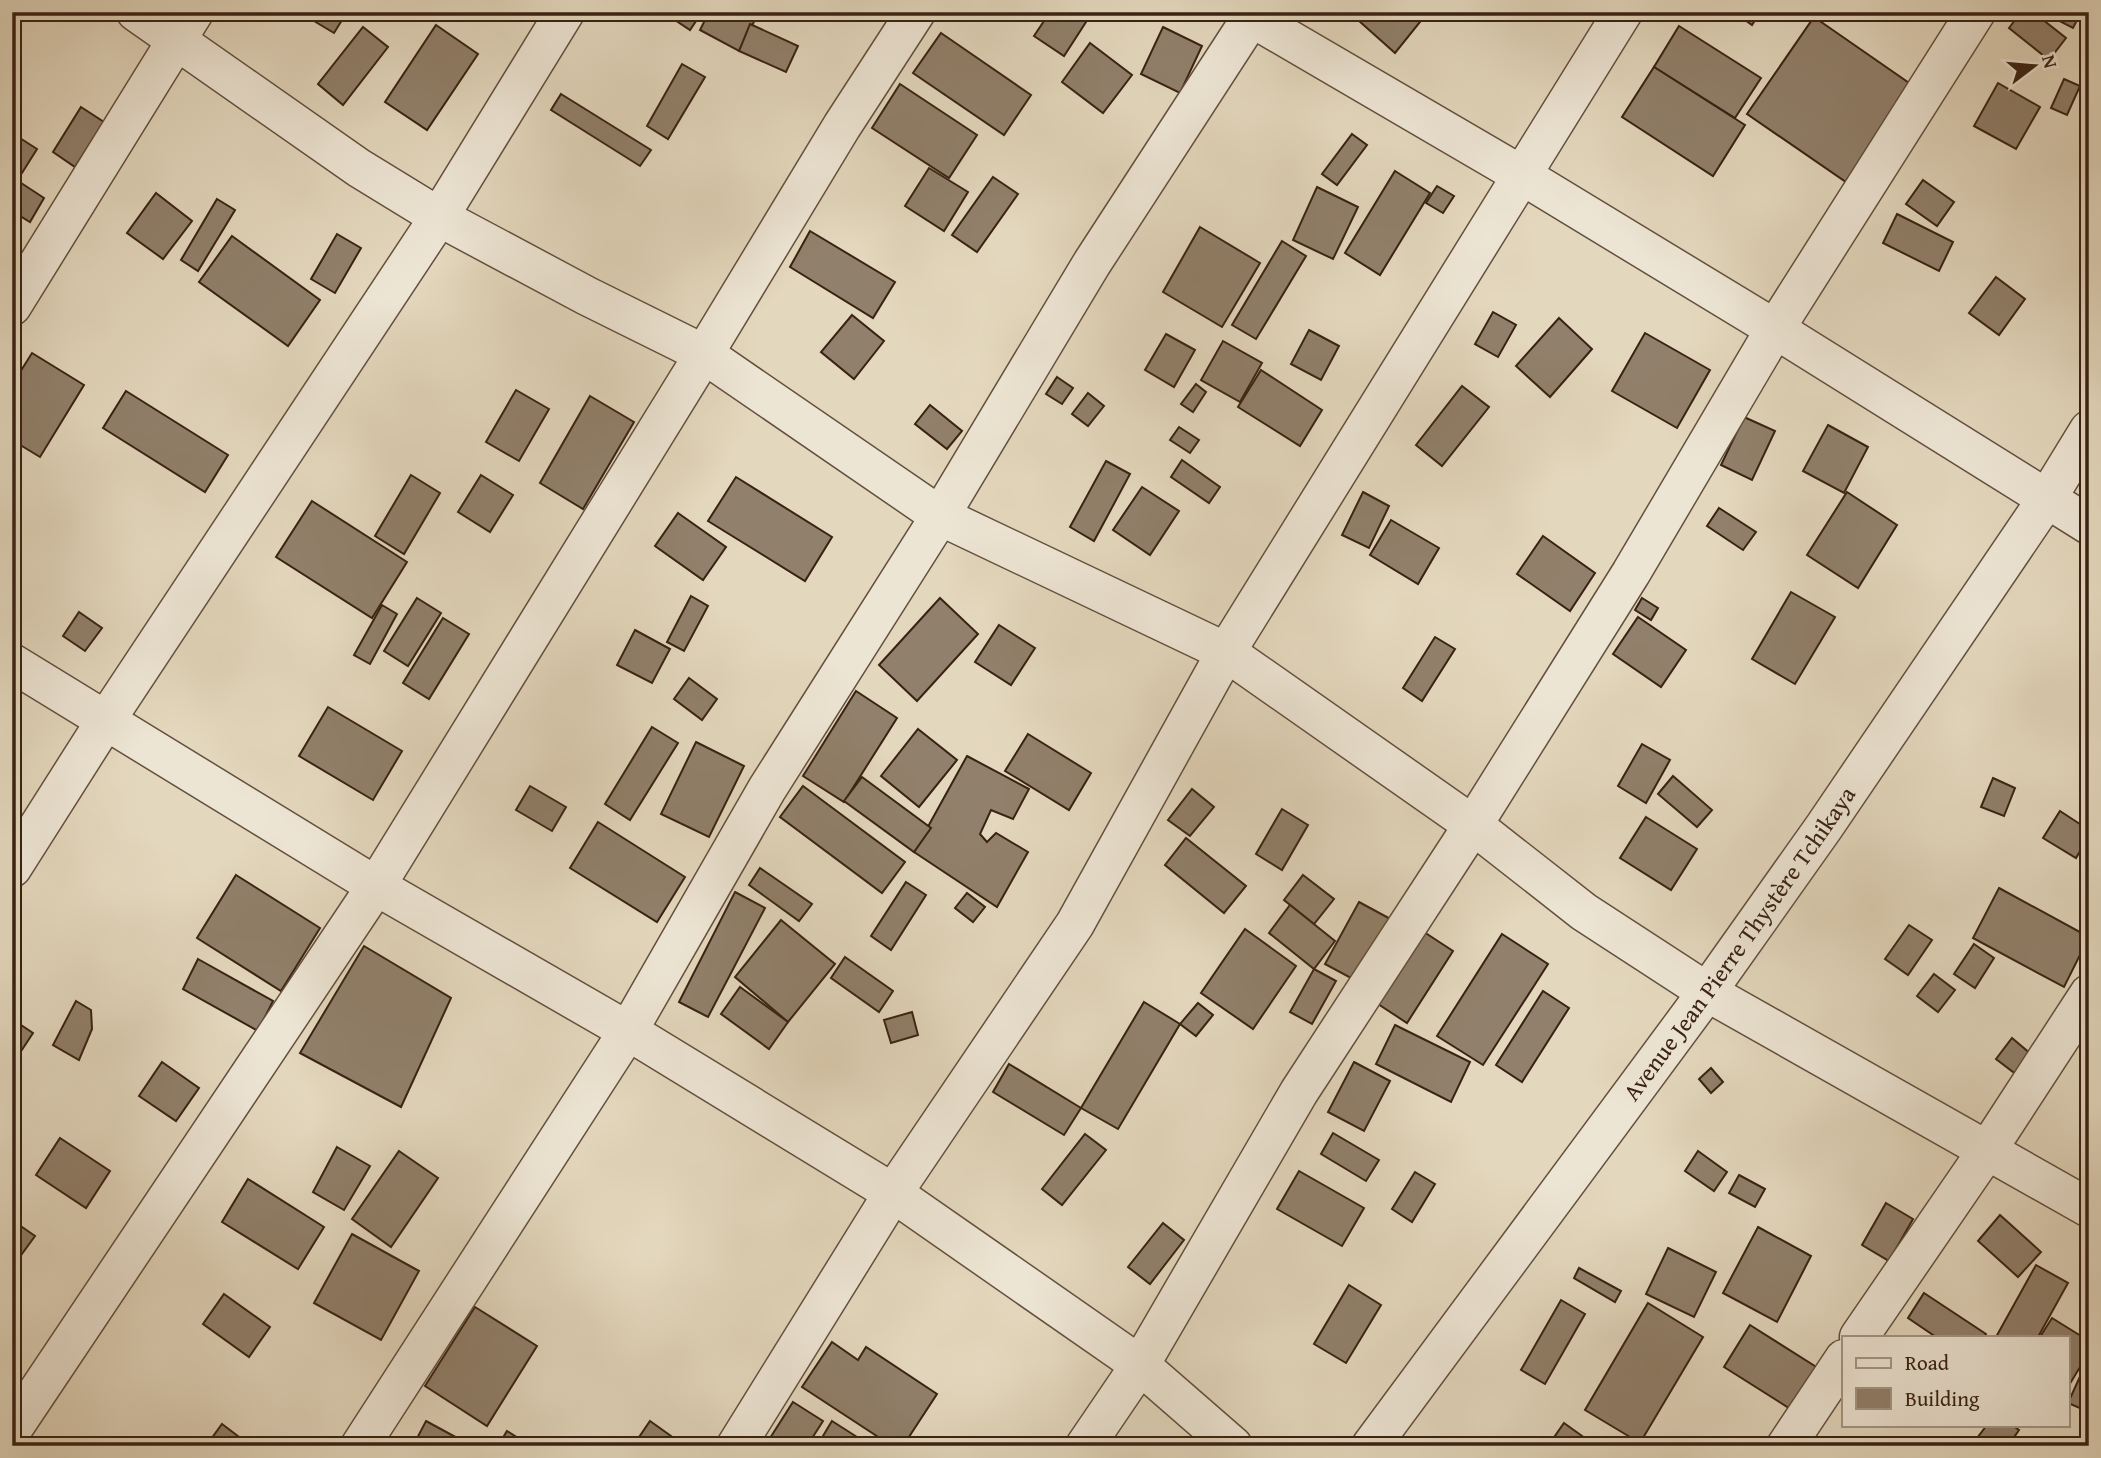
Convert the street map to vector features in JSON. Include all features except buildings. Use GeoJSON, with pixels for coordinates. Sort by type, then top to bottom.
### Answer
{"type":"FeatureCollection","features":[{"type":"Feature","properties":{"kind":"street"},"geometry":{"type":"LineString","coordinates":[[136,12],[186,26],[359,168],[439,217],[587,296],[704,354],[940,516],[1226,652],[1473,825],[1584,912],[1707,992],[2089,1208]]}},
{"type":"Feature","properties":{"kind":"street"},"geometry":{"type":"LineString","coordinates":[[12,868],[106,720],[439,217],[565,12]]}},
{"type":"Feature","properties":{"kind":"street"},"geometry":{"type":"LineString","coordinates":[[12,1430],[376,886],[842,126],[916,12]]}},
{"type":"Feature","properties":{"kind":"street"},"geometry":{"type":"LineString","coordinates":[[736,1446],[893,1192],[1075,923],[1226,652],[1623,12]]}},
{"type":"Feature","properties":{"kind":"street"},"geometry":{"type":"LineString","coordinates":[[1085,1446],[1140,1365],[1299,1092],[1473,825],[1631,573],[1775,329],[1976,12]]}},
{"type":"Feature","properties":{"kind":"street"},"geometry":{"type":"LineString","coordinates":[[360,1446],[628,1031],[767,789],[940,516],[1092,263],[1250,14],[1775,329],[2089,525]]}},
{"type":"Feature","properties":{"kind":"street"},"geometry":{"type":"LineString","coordinates":[[12,306],[186,26]]}},
{"type":"Feature","properties":{"kind":"street","name":"Avenue Jean Pierre Thystère Tchikaya"},"geometry":{"type":"LineString","coordinates":[[1371,1446],[1707,992],[1824,827],[2046,500],[2089,430]]}},
{"type":"Feature","properties":{"kind":"street"},"geometry":{"type":"LineString","coordinates":[[12,663],[376,886],[628,1031],[893,1192],[1140,1365],[1233,1446]]}},
{"type":"Feature","properties":{"kind":"street"},"geometry":{"type":"LineString","coordinates":[[1860,1336],[1988,1149],[2089,993]]}},
{"type":"Feature","properties":{"kind":"street"},"geometry":{"type":"LineString","coordinates":[[1786,1446],[1842,1362]]}}]}
